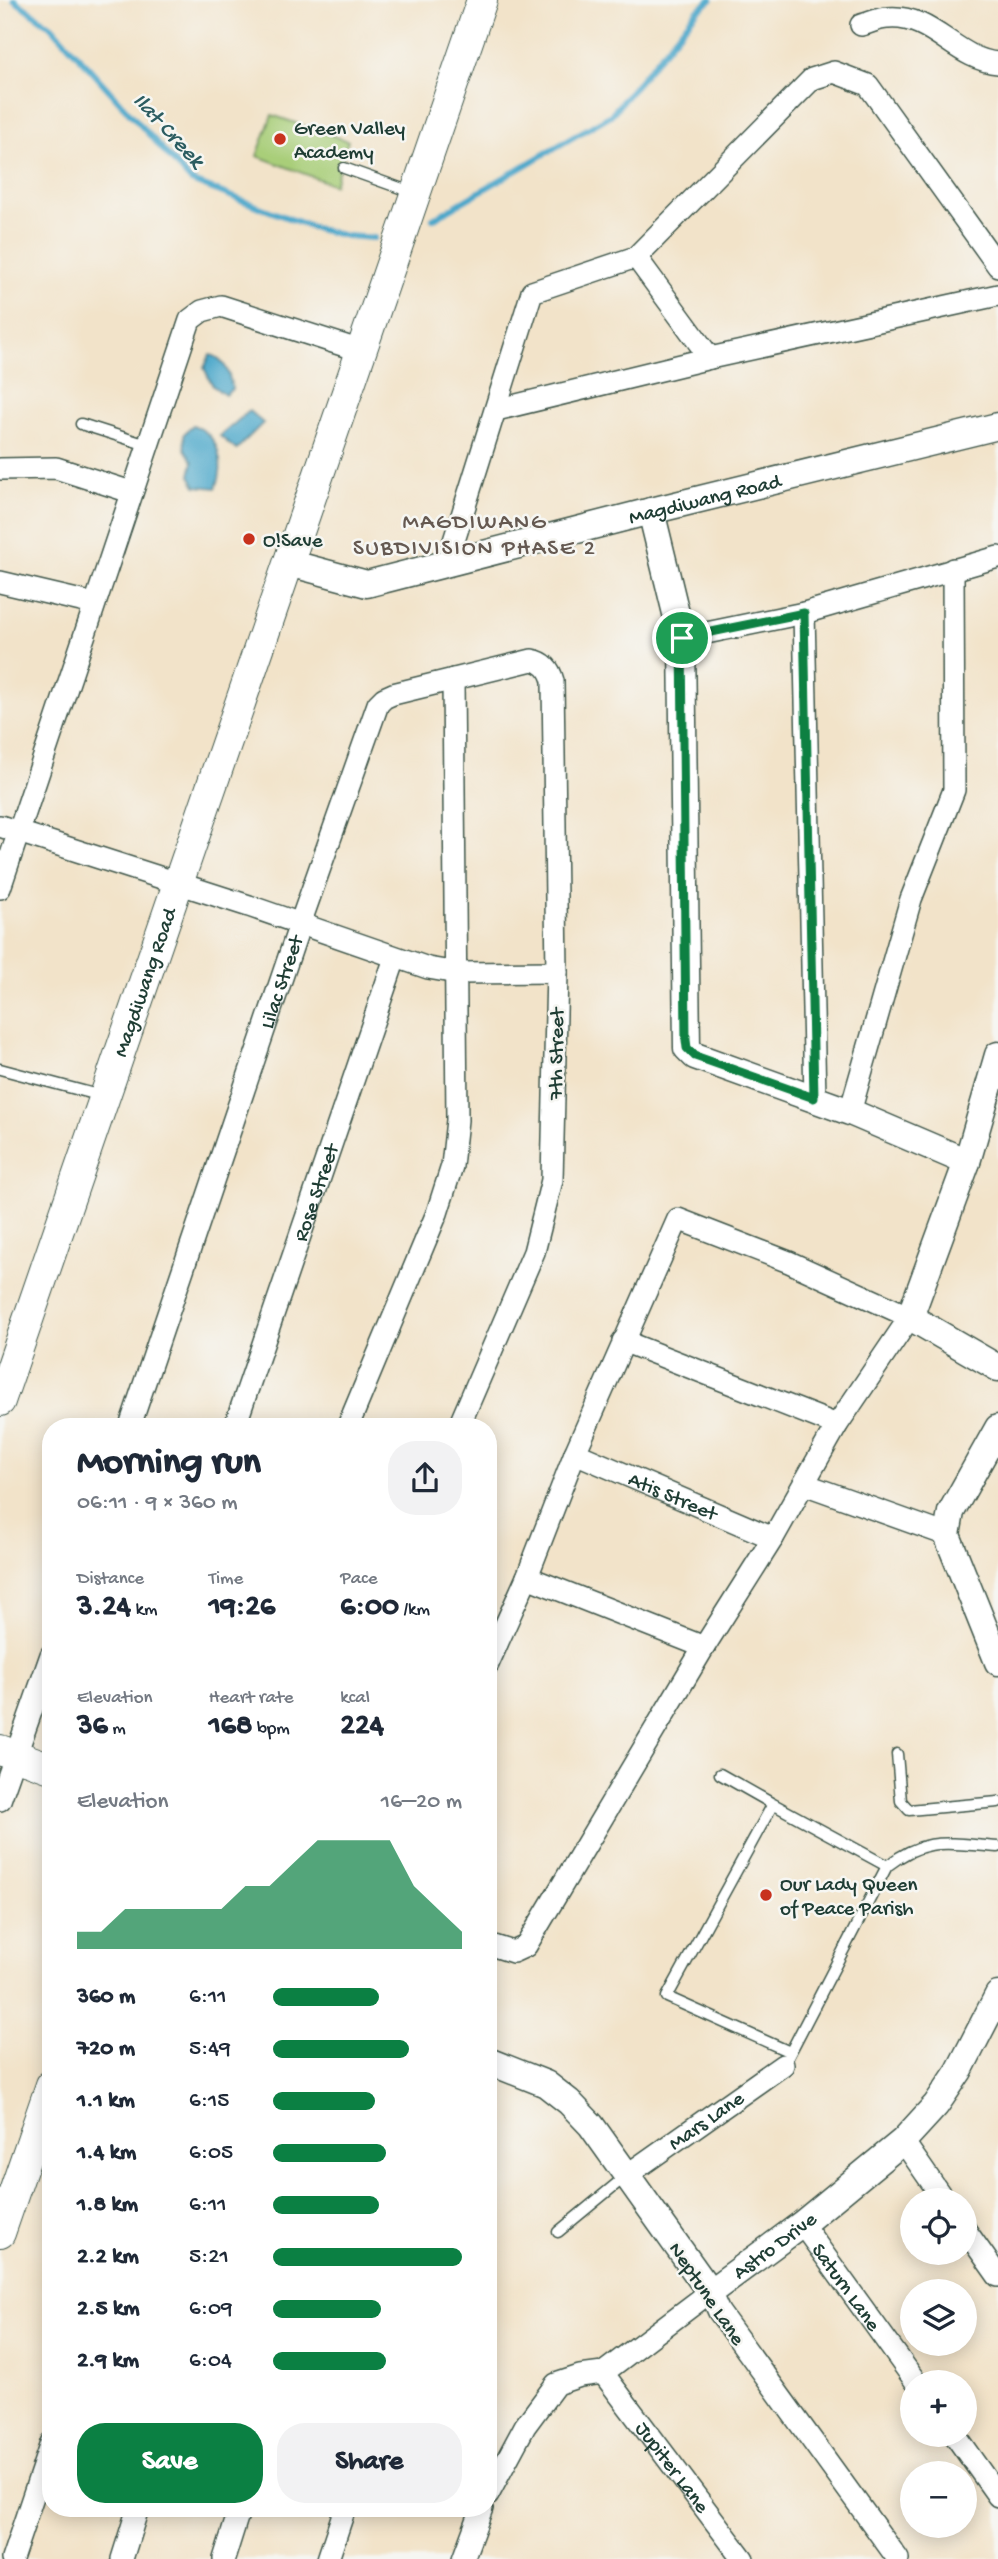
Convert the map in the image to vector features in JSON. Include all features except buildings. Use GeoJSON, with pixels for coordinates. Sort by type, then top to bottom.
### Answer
{"type":"FeatureCollection","features":[{"type":"Feature","properties":{"kind":"main road","name":"Magdiwang Road"},"geometry":{"type":"LineString","coordinates":[[0,1401],[482,0]]}},
{"type":"Feature","properties":{"kind":"main road"},"geometry":{"type":"LineString","coordinates":[[7,1753],[42,1765]]}},
{"type":"Feature","properties":{"kind":"main road"},"geometry":{"type":"LineString","coordinates":[[0,2233],[42,2111]]}},
{"type":"Feature","properties":{"kind":"street"},"geometry":{"type":"LineString","coordinates":[[861,25],[888,18],[917,21],[964,53],[998,63]]}},
{"type":"Feature","properties":{"kind":"street"},"geometry":{"type":"LineString","coordinates":[[447,563],[532,292],[636,257],[812,79],[834,72],[868,85],[998,266]]}},
{"type":"Feature","properties":{"kind":"street"},"geometry":{"type":"LineString","coordinates":[[636,257],[710,358]]}},
{"type":"Feature","properties":{"kind":"street"},"geometry":{"type":"LineString","coordinates":[[496,410],[710,358],[998,295]]}},
{"type":"Feature","properties":{"kind":"street"},"geometry":{"type":"LineString","coordinates":[[0,888],[10,830],[94,604],[190,320],[202,310],[221,306],[361,351]]}},
{"type":"Feature","properties":{"kind":"street","name":"Magdiwang Road"},"geometry":{"type":"LineString","coordinates":[[289,564],[367,584],[651,510],[998,426]]}},
{"type":"Feature","properties":{"kind":"street"},"geometry":{"type":"LineString","coordinates":[[0,469],[56,468],[131,492]]}},
{"type":"Feature","properties":{"kind":"street"},"geometry":{"type":"LineString","coordinates":[[651,510],[682,638],[687,1048],[695,1056],[850,1112],[967,1162]]}},
{"type":"Feature","properties":{"kind":"street"},"geometry":{"type":"LineString","coordinates":[[682,638],[804,613],[998,557]]}},
{"type":"Feature","properties":{"kind":"street"},"geometry":{"type":"LineString","coordinates":[[850,1112],[911,899],[954,790],[953,569]]}},
{"type":"Feature","properties":{"kind":"street"},"geometry":{"type":"LineString","coordinates":[[0,582],[94,604]]}},
{"type":"Feature","properties":{"kind":"street"},"geometry":{"type":"LineString","coordinates":[[804,613],[814,1098]]}},
{"type":"Feature","properties":{"kind":"street","name":"Lilac Street"},"geometry":{"type":"LineString","coordinates":[[133,1418],[300,924],[378,704],[393,694],[531,660],[545,666]]}},
{"type":"Feature","properties":{"kind":"street","name":"7th Street"},"geometry":{"type":"LineString","coordinates":[[462,1418],[534,1252],[552,1180],[557,972],[553,681],[545,666]]}},
{"type":"Feature","properties":{"kind":"street"},"geometry":{"type":"LineString","coordinates":[[351,1418],[437,1213],[452,1166],[457,1121],[453,679]]}},
{"type":"Feature","properties":{"kind":"street"},"geometry":{"type":"LineString","coordinates":[[10,830],[428,968],[457,973],[557,972]]}},
{"type":"Feature","properties":{"kind":"street","name":"Rose Street"},"geometry":{"type":"LineString","coordinates":[[238,1418],[395,958]]}},
{"type":"Feature","properties":{"kind":"street"},"geometry":{"type":"LineString","coordinates":[[497,1947],[513,1952],[526,1946],[704,1647],[773,1538],[837,1425],[910,1317],[967,1162],[998,1055]]}},
{"type":"Feature","properties":{"kind":"street"},"geometry":{"type":"LineString","coordinates":[[497,1644],[527,1577],[575,1452],[622,1341],[678,1219],[789,1262],[910,1317],[998,1368]]}},
{"type":"Feature","properties":{"kind":"street"},"geometry":{"type":"LineString","coordinates":[[622,1341],[837,1425]]}},
{"type":"Feature","properties":{"kind":"street"},"geometry":{"type":"LineString","coordinates":[[998,1428],[951,1513],[947,1535],[998,1662]]}},
{"type":"Feature","properties":{"kind":"street","name":"Atis Street"},"geometry":{"type":"LineString","coordinates":[[575,1452],[773,1538]]}},
{"type":"Feature","properties":{"kind":"street"},"geometry":{"type":"LineString","coordinates":[[804,1484],[947,1535]]}},
{"type":"Feature","properties":{"kind":"street"},"geometry":{"type":"LineString","coordinates":[[527,1577],[704,1647]]}},
{"type":"Feature","properties":{"kind":"street"},"geometry":{"type":"LineString","coordinates":[[0,1800],[7,1753],[42,1675]]}},
{"type":"Feature","properties":{"kind":"street","name":"Astro Drive"},"geometry":{"type":"LineString","coordinates":[[497,2477],[525,2426],[556,2384],[580,2376],[603,2373],[802,2224],[903,2141],[942,2096],[959,2071],[998,1995]]}},
{"type":"Feature","properties":{"kind":"street","name":"Mars Lane"},"geometry":{"type":"LineString","coordinates":[[628,2175],[787,2059]]}},
{"type":"Feature","properties":{"kind":"street","name":"Neptune Lane"},"geometry":{"type":"LineString","coordinates":[[497,2065],[546,2084],[569,2102],[591,2125],[710,2292],[719,2312],[898,2559]]}},
{"type":"Feature","properties":{"kind":"street"},"geometry":{"type":"LineString","coordinates":[[903,2141],[936,2188]]}},
{"type":"Feature","properties":{"kind":"street","name":"Saturn Lane"},"geometry":{"type":"LineString","coordinates":[[802,2224],[907,2370]]}},
{"type":"Feature","properties":{"kind":"street"},"geometry":{"type":"LineString","coordinates":[[977,2246],[998,2276]]}},
{"type":"Feature","properties":{"kind":"street","name":"Jupiter Lane"},"geometry":{"type":"LineString","coordinates":[[603,2373],[743,2559]]}},
{"type":"Feature","properties":{"kind":"street"},"geometry":{"type":"LineString","coordinates":[[963,2447],[998,2496]]}},
{"type":"Feature","properties":{"kind":"street"},"geometry":{"type":"LineString","coordinates":[[12,2559],[42,2470]]}},
{"type":"Feature","properties":{"kind":"street"},"geometry":{"type":"LineString","coordinates":[[121,2559],[135,2517]]}},
{"type":"Feature","properties":{"kind":"street"},"geometry":{"type":"LineString","coordinates":[[224,2559],[237,2517]]}},
{"type":"Feature","properties":{"kind":"street"},"geometry":{"type":"LineString","coordinates":[[328,2559],[342,2517]]}},
{"type":"Feature","properties":{"kind":"street"},"geometry":{"type":"LineString","coordinates":[[462,2559],[478,2517]]}},
{"type":"Feature","properties":{"kind":"lane"},"geometry":{"type":"LineString","coordinates":[[344,169],[415,193]]}},
{"type":"Feature","properties":{"kind":"lane"},"geometry":{"type":"LineString","coordinates":[[81,424],[147,444]]}},
{"type":"Feature","properties":{"kind":"lane"},"geometry":{"type":"LineString","coordinates":[[0,1069],[104,1096]]}},
{"type":"Feature","properties":{"kind":"lane"},"geometry":{"type":"LineString","coordinates":[[897,1754],[901,1801],[909,1810],[998,1802]]}},
{"type":"Feature","properties":{"kind":"lane"},"geometry":{"type":"LineString","coordinates":[[720,1774],[887,1866]]}},
{"type":"Feature","properties":{"kind":"lane"},"geometry":{"type":"LineString","coordinates":[[773,1804],[667,1997],[787,2059],[887,1866],[904,1853],[931,1843],[998,1847]]}},
{"type":"Feature","properties":{"kind":"lane"},"geometry":{"type":"LineString","coordinates":[[558,2232],[628,2175]]}},
{"type":"Feature","properties":{"kind":"green space"},"geometry":{"type":"Polygon","coordinates":[[[272,115],[348,141],[334,185],[257,156],[272,115]]]}},
{"type":"Feature","properties":{"kind":"water"},"geometry":{"type":"Polygon","coordinates":[[[210,355],[223,363],[228,373],[232,389],[225,395],[213,386],[204,368],[210,355]]]}},
{"type":"Feature","properties":{"kind":"water"},"geometry":{"type":"Polygon","coordinates":[[[249,411],[263,423],[236,450],[220,436],[249,411]]]}},
{"type":"Feature","properties":{"kind":"water"},"geometry":{"type":"Polygon","coordinates":[[[193,425],[209,436],[218,451],[220,469],[216,488],[196,486],[190,475],[193,462],[185,449],[184,434],[193,425]]]}},
{"type":"Feature","properties":{"kind":"waterway","name":"Ilat Creek"},"geometry":{"type":"LineString","coordinates":[[14,0],[52,27],[191,181],[317,229],[346,236],[374,238]]}},
{"type":"Feature","properties":{"kind":"waterway","name":"Ilat Creek"},"geometry":{"type":"LineString","coordinates":[[433,219],[611,115],[698,10],[711,0]]}},
{"type":"Feature","properties":{"kind":"place","name":"Green Valley Academy"},"geometry":{"type":"Point","coordinates":[280,139]}},
{"type":"Feature","properties":{"kind":"place","name":"O!Save"},"geometry":{"type":"Point","coordinates":[249,539]}},
{"type":"Feature","properties":{"kind":"place","name":"Our Lady Queen of Peace Parish"},"geometry":{"type":"Point","coordinates":[766,1895]}},
{"type":"Feature","properties":{"kind":"district","name":"MAGDIWANG SUBDIVISION PHASE 2"},"geometry":{"type":"Point","coordinates":[475,533]}},
{"type":"Feature","properties":{"kind":"route"},"geometry":{"type":"LineString","coordinates":[[804,613],[814,1098],[695,1056],[687,1048],[682,638],[804,613]]}}]}
